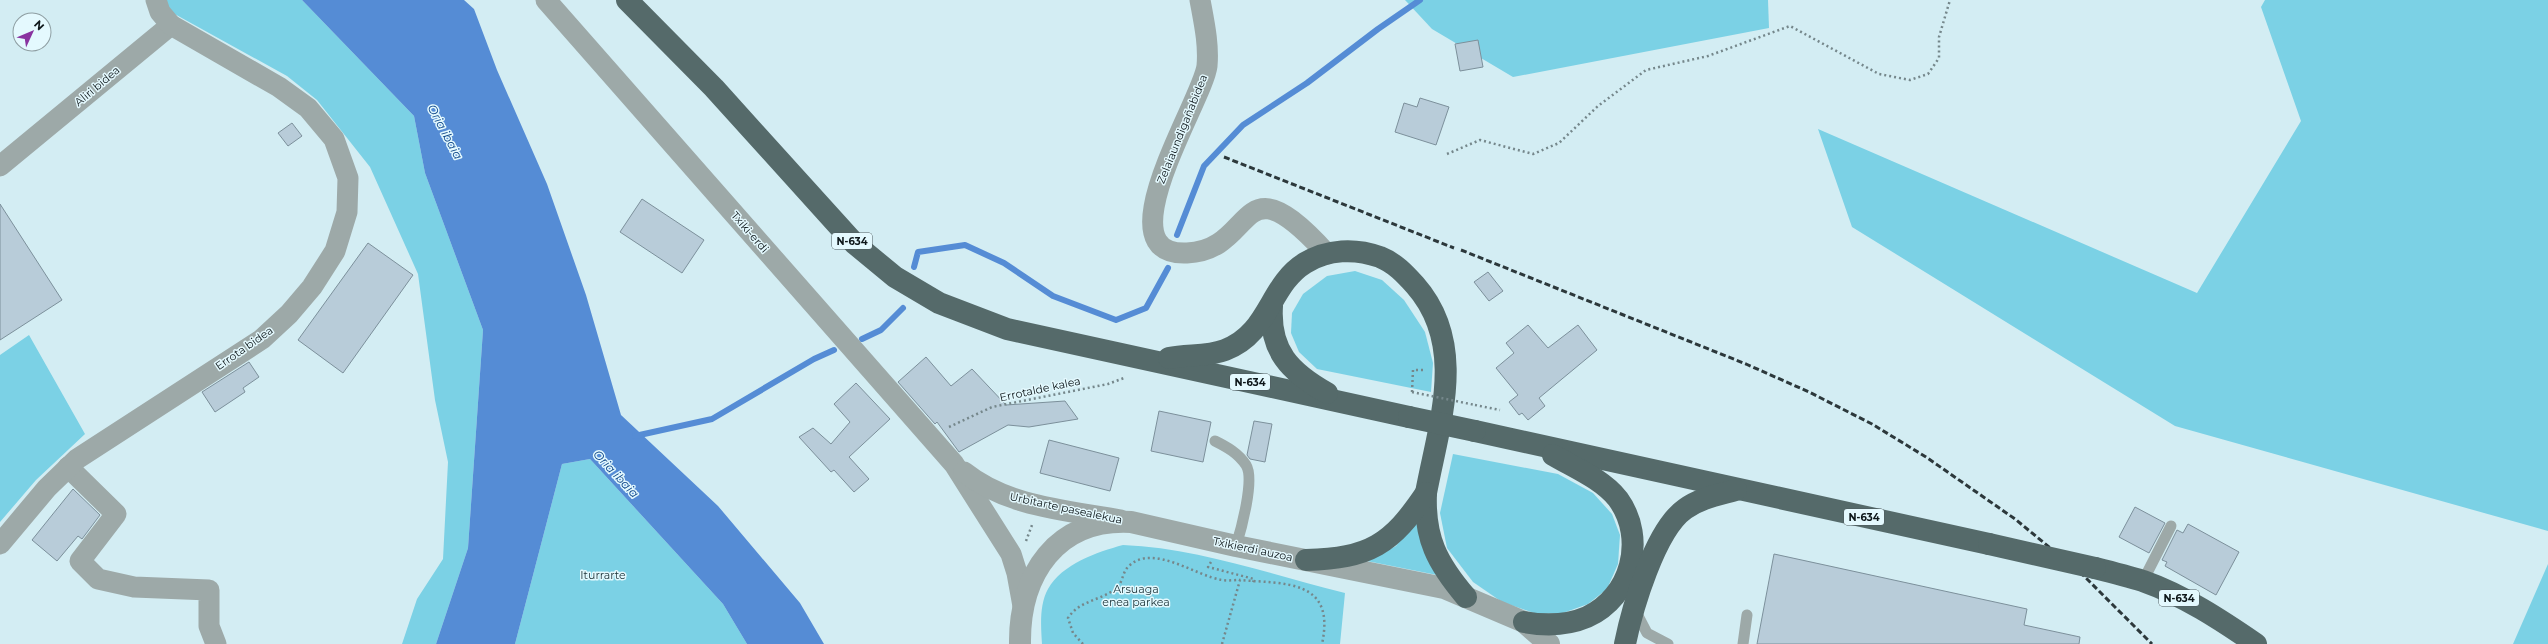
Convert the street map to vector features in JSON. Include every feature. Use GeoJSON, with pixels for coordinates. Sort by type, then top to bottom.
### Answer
{"type":"FeatureCollection","features":[{"type":"Feature","properties":{"kind":"highway","name":"N-634"},"geometry":{"type":"LineString","coordinates":[[627,0],[714,88],[837,226],[870,257],[895,277],[939,303],[986,322],[1154,361],[2095,568],[2143,581],[2220,620],[2256,644]]}},
{"type":"Feature","properties":{"kind":"highway"},"geometry":{"type":"LineString","coordinates":[[1154,361],[1225,350],[1242,341],[1257,327],[1272,306],[1277,293],[1294,272],[1304,264],[1327,254],[1341,251],[1370,254],[1397,266],[1421,292],[1440,326],[1445,346],[1447,385],[1426,493],[1427,525],[1432,546],[1444,570],[1466,596]]}},
{"type":"Feature","properties":{"kind":"highway"},"geometry":{"type":"LineString","coordinates":[[1272,306],[1273,331],[1279,349],[1288,365],[1307,382],[1346,403]]}},
{"type":"Feature","properties":{"kind":"highway"},"geometry":{"type":"LineString","coordinates":[[1524,622],[1560,625],[1587,617],[1599,610],[1618,592],[1630,568],[1633,554],[1630,526],[1618,499],[1596,480],[1534,444]]}},
{"type":"Feature","properties":{"kind":"highway"},"geometry":{"type":"LineString","coordinates":[[1625,644],[1635,609],[1660,540],[1674,519],[1683,510],[1704,499],[1739,490]]}},
{"type":"Feature","properties":{"kind":"highway"},"geometry":{"type":"LineString","coordinates":[[1306,560],[1344,557],[1375,547],[1400,529],[1426,493]]}},
{"type":"Feature","properties":{"kind":"street"},"geometry":{"type":"LineString","coordinates":[[156,0],[160,12],[171,25]]}},
{"type":"Feature","properties":{"kind":"street","name":"Txiki-erdi"},"geometry":{"type":"LineString","coordinates":[[546,0],[954,464]]}},
{"type":"Feature","properties":{"kind":"street","name":"Zelaiaundigañabidea"},"geometry":{"type":"LineString","coordinates":[[1200,0],[1207,33],[1207,67],[1197,99],[1169,156],[1153,205],[1152,232],[1164,248],[1179,254],[1198,253],[1216,246],[1250,213],[1267,208],[1286,214],[1327,254]]}},
{"type":"Feature","properties":{"kind":"street","name":"Aliri bidea"},"geometry":{"type":"LineString","coordinates":[[0,166],[171,25]]}},
{"type":"Feature","properties":{"kind":"street","name":"Errota bidea"},"geometry":{"type":"LineString","coordinates":[[0,544],[68,467],[262,338],[289,314],[312,287],[335,251],[347,212],[348,178],[334,139],[308,108],[279,87],[171,25]]}},
{"type":"Feature","properties":{"kind":"street"},"geometry":{"type":"LineString","coordinates":[[954,464],[1011,554],[1017,573],[1023,606]]}},
{"type":"Feature","properties":{"kind":"street","name":"Urbitarte pasealekua"},"geometry":{"type":"LineString","coordinates":[[954,464],[981,486],[998,494],[1037,505],[1131,522]]}},
{"type":"Feature","properties":{"kind":"street"},"geometry":{"type":"LineString","coordinates":[[68,467],[116,514],[80,561],[98,579],[127,586],[209,590],[209,626],[216,644]]}},
{"type":"Feature","properties":{"kind":"street","name":"Txikierdi auzoa"},"geometry":{"type":"LineString","coordinates":[[1020,644],[1020,622],[1023,606],[1027,591],[1041,562],[1064,539],[1096,524],[1114,521],[1131,522],[1236,546],[1444,588],[1466,596],[1524,622],[1549,644]]}},
{"type":"Feature","properties":{"kind":"lane"},"geometry":{"type":"LineString","coordinates":[[1215,441],[1233,451],[1247,466],[1249,490],[1236,546]]}},
{"type":"Feature","properties":{"kind":"lane"},"geometry":{"type":"LineString","coordinates":[[2143,581],[2171,526]]}},
{"type":"Feature","properties":{"kind":"lane"},"geometry":{"type":"LineString","coordinates":[[1635,609],[1647,633],[1668,644]]}},
{"type":"Feature","properties":{"kind":"lane"},"geometry":{"type":"LineString","coordinates":[[1743,644],[1747,615]]}},
{"type":"Feature","properties":{"kind":"path"},"geometry":{"type":"LineString","coordinates":[[1447,154],[1480,140],[1533,154],[1559,144],[1598,106],[1646,70],[1708,56],[1790,26],[1879,74],[1910,80],[1928,74],[1938,58],[1939,37],[1950,0]]}},
{"type":"Feature","properties":{"kind":"path","name":"Errotalde kalea"},"geometry":{"type":"LineString","coordinates":[[932,439],[947,428],[992,407],[1108,384],[1136,373],[1154,361]]}},
{"type":"Feature","properties":{"kind":"path"},"geometry":{"type":"LineString","coordinates":[[1412,392],[1500,410]]}},
{"type":"Feature","properties":{"kind":"path"},"geometry":{"type":"LineString","coordinates":[[1083,644],[1073,633],[1068,618],[1074,609],[1114,591],[1122,583],[1129,566],[1140,560],[1156,558],[1222,580],[1285,584],[1305,589],[1316,598],[1322,611],[1325,630],[1322,644]]}},
{"type":"Feature","properties":{"kind":"path"},"geometry":{"type":"LineString","coordinates":[[1222,644],[1240,580]]}},
{"type":"Feature","properties":{"kind":"green space"},"geometry":{"type":"Polygon","coordinates":[[[161,0],[302,0],[414,116],[425,173],[483,330],[468,548],[436,644],[402,644],[417,599],[443,559],[448,462],[435,400],[418,274],[370,167],[317,100],[287,76],[171,12],[161,0]]]}},
{"type":"Feature","properties":{"kind":"green space"},"geometry":{"type":"Polygon","coordinates":[[[1405,0],[1768,0],[1769,28],[1513,77],[1432,29],[1405,0]]]}},
{"type":"Feature","properties":{"kind":"green space"},"geometry":{"type":"Polygon","coordinates":[[[2265,0],[2548,0],[2548,531],[2175,426],[1852,227],[1818,129],[2197,293],[2301,121],[2261,7],[2265,0]]]}},
{"type":"Feature","properties":{"kind":"green space"},"geometry":{"type":"Polygon","coordinates":[[[1355,271],[1382,280],[1404,300],[1425,332],[1433,363],[1431,392],[1317,369],[1299,352],[1291,333],[1292,313],[1303,294],[1327,276],[1355,271]]]}},
{"type":"Feature","properties":{"kind":"green space"},"geometry":{"type":"Polygon","coordinates":[[[29,335],[85,434],[36,480],[0,522],[0,355],[29,335]]]}},
{"type":"Feature","properties":{"kind":"green space"},"geometry":{"type":"Polygon","coordinates":[[[1453,454],[1558,474],[1593,493],[1612,514],[1620,535],[1618,564],[1607,589],[1588,604],[1563,613],[1537,614],[1502,602],[1473,582],[1447,548],[1440,513],[1453,454]]]}},
{"type":"Feature","properties":{"kind":"green space","name":"Iturrarte"},"geometry":{"type":"Polygon","coordinates":[[[590,459],[723,604],[747,644],[515,644],[562,464],[590,459]]]}},
{"type":"Feature","properties":{"kind":"green space"},"geometry":{"type":"Polygon","coordinates":[[[1419,518],[1437,575],[1367,561],[1396,546],[1419,518]]]}},
{"type":"Feature","properties":{"kind":"green space","name":"Arsuaga enea parkea"},"geometry":{"type":"Polygon","coordinates":[[[1123,545],[1179,551],[1235,563],[1345,593],[1340,644],[1042,644],[1041,616],[1043,602],[1048,589],[1054,580],[1081,560],[1102,551],[1123,545]]]}},
{"type":"Feature","properties":{"kind":"green space"},"geometry":{"type":"Polygon","coordinates":[[[2548,564],[2548,644],[2513,644],[2548,564]]]}},
{"type":"Feature","properties":{"kind":"water","name":"Oria ibaia"},"geometry":{"type":"Polygon","coordinates":[[[302,0],[464,0],[474,9],[497,70],[547,184],[586,295],[621,415],[718,506],[800,603],[824,644],[747,644],[723,604],[590,459],[562,464],[515,644],[436,644],[468,548],[483,330],[425,173],[414,116],[302,0]]]}},
{"type":"Feature","properties":{"kind":"building"},"geometry":{"type":"Polygon","coordinates":[[[1478,40],[1483,67],[1460,71],[1455,44],[1478,40]]]}},
{"type":"Feature","properties":{"kind":"building"},"geometry":{"type":"Polygon","coordinates":[[[1420,98],[1449,107],[1436,145],[1395,132],[1404,103],[1417,107],[1420,98]]]}},
{"type":"Feature","properties":{"kind":"building"},"geometry":{"type":"Polygon","coordinates":[[[292,123],[302,136],[288,146],[278,133],[292,123]]]}},
{"type":"Feature","properties":{"kind":"building"},"geometry":{"type":"Polygon","coordinates":[[[642,199],[704,240],[682,273],[620,232],[642,199]]]}},
{"type":"Feature","properties":{"kind":"building"},"geometry":{"type":"Polygon","coordinates":[[[0,204],[62,300],[0,340],[0,204]]]}},
{"type":"Feature","properties":{"kind":"building"},"geometry":{"type":"Polygon","coordinates":[[[368,243],[413,275],[343,373],[298,340],[368,243]]]}},
{"type":"Feature","properties":{"kind":"building"},"geometry":{"type":"Polygon","coordinates":[[[1488,272],[1503,291],[1489,301],[1474,282],[1488,272]]]}},
{"type":"Feature","properties":{"kind":"building"},"geometry":{"type":"Polygon","coordinates":[[[1528,325],[1548,348],[1578,325],[1597,350],[1539,398],[1545,406],[1528,420],[1522,413],[1519,415],[1509,402],[1518,395],[1496,368],[1514,353],[1506,343],[1528,325]]]}},
{"type":"Feature","properties":{"kind":"building"},"geometry":{"type":"Polygon","coordinates":[[[926,357],[951,386],[972,369],[1006,405],[1065,401],[1078,419],[1029,427],[1008,425],[959,452],[937,422],[935,424],[898,382],[926,357]]]}},
{"type":"Feature","properties":{"kind":"building"},"geometry":{"type":"Polygon","coordinates":[[[249,362],[259,377],[243,388],[245,392],[215,412],[202,392],[249,362]]]}},
{"type":"Feature","properties":{"kind":"building"},"geometry":{"type":"Polygon","coordinates":[[[856,383],[890,419],[849,457],[869,479],[854,492],[834,470],[831,472],[799,437],[813,428],[831,444],[850,422],[834,404],[856,383]]]}},
{"type":"Feature","properties":{"kind":"building"},"geometry":{"type":"Polygon","coordinates":[[[1159,411],[1211,422],[1203,462],[1151,451],[1159,411]]]}},
{"type":"Feature","properties":{"kind":"building"},"geometry":{"type":"Polygon","coordinates":[[[1254,421],[1272,424],[1265,462],[1250,459],[1247,455],[1254,421]]]}},
{"type":"Feature","properties":{"kind":"building"},"geometry":{"type":"Polygon","coordinates":[[[1049,440],[1119,458],[1110,491],[1040,473],[1049,440]]]}},
{"type":"Feature","properties":{"kind":"building"},"geometry":{"type":"Polygon","coordinates":[[[73,489],[100,515],[82,539],[78,536],[57,561],[32,540],[73,489]]]}},
{"type":"Feature","properties":{"kind":"building"},"geometry":{"type":"Polygon","coordinates":[[[2135,507],[2165,523],[2149,553],[2119,537],[2135,507]]]}},
{"type":"Feature","properties":{"kind":"building"},"geometry":{"type":"Polygon","coordinates":[[[2188,524],[2239,552],[2216,595],[2165,566],[2167,562],[2162,560],[2177,530],[2183,533],[2188,524]]]}},
{"type":"Feature","properties":{"kind":"building"},"geometry":{"type":"Polygon","coordinates":[[[1774,554],[2027,609],[2024,625],[2080,637],[2079,644],[1757,644],[1774,554]]]}},
{"type":"Feature","properties":{"kind":"waterway"},"geometry":{"type":"LineString","coordinates":[[1177,235],[1204,166],[1243,125],[1307,83],[1378,29],[1420,0]]}},
{"type":"Feature","properties":{"kind":"waterway"},"geometry":{"type":"LineString","coordinates":[[914,267],[918,252],[965,245],[1004,263],[1053,296],[1116,320],[1146,308],[1168,268]]}},
{"type":"Feature","properties":{"kind":"waterway"},"geometry":{"type":"LineString","coordinates":[[862,339],[881,330],[903,308]]}},
{"type":"Feature","properties":{"kind":"waterway"},"geometry":{"type":"LineString","coordinates":[[635,436],[712,419],[814,359],[834,350]]}},
{"type":"Feature","properties":{"kind":"railway"},"geometry":{"type":"LineString","coordinates":[[1224,157],[1454,248]]}},
{"type":"Feature","properties":{"kind":"railway"},"geometry":{"type":"LineString","coordinates":[[1461,250],[1746,364],[1809,392],[1872,424],[1926,457],[2015,519],[2082,574],[2152,644]]}}]}
